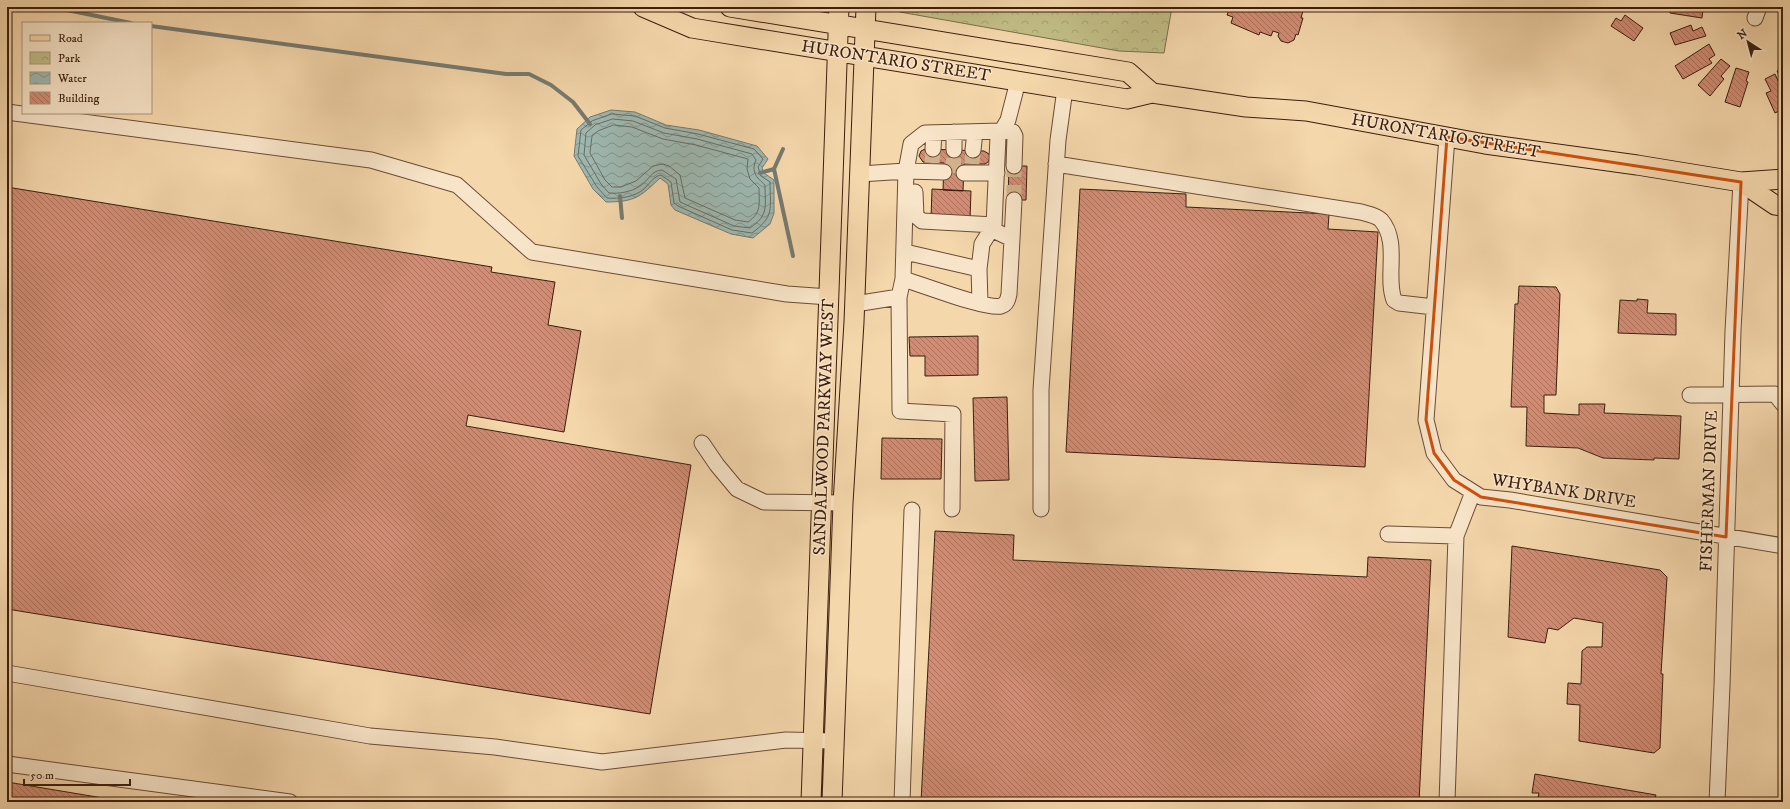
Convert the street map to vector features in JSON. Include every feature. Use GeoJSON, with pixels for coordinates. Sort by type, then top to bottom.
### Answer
{"type":"FeatureCollection","features":[{"type":"Feature","properties":{"kind":"main road","name":"HURONTARIO STREET"},"geometry":{"type":"LineString","coordinates":[[643,7],[692,28],[1065,89],[1127,98],[1152,93],[1246,107],[1306,111],[1520,149],[1637,165],[1740,182],[1783,179]]}},
{"type":"Feature","properties":{"kind":"main road","name":"HURONTARIO STREET"},"geometry":{"type":"LineString","coordinates":[[730,7],[838,16],[866,29],[1128,72],[1152,93]]}},
{"type":"Feature","properties":{"kind":"main road","name":"SANDALWOOD PARKWAY WEST"},"geometry":{"type":"LineString","coordinates":[[832,802],[843,503],[855,304],[866,7]]}},
{"type":"Feature","properties":{"kind":"main road","name":"SANDALWOOD PARKWAY WEST"},"geometry":{"type":"LineString","coordinates":[[811,802],[838,16]]}},
{"type":"Feature","properties":{"kind":"main road","name":"HURONTARIO STREET"},"geometry":{"type":"LineString","coordinates":[[1740,182],[1775,205],[1783,206]]}},
{"type":"Feature","properties":{"kind":"street"},"geometry":{"type":"LineString","coordinates":[[980,303],[980,250],[993,227],[997,143],[1001,131],[1008,120],[1018,81]]}},
{"type":"Feature","properties":{"kind":"street"},"geometry":{"type":"LineString","coordinates":[[1040,509],[1041,390],[1056,164],[1065,89]]}},
{"type":"Feature","properties":{"kind":"street"},"geometry":{"type":"LineString","coordinates":[[7,112],[22,114]]}},
{"type":"Feature","properties":{"kind":"street"},"geometry":{"type":"LineString","coordinates":[[22,114],[371,160],[457,185],[532,252],[787,294],[828,297]]}},
{"type":"Feature","properties":{"kind":"street"},"geometry":{"type":"LineString","coordinates":[[954,132],[954,150]]}},
{"type":"Feature","properties":{"kind":"street"},"geometry":{"type":"LineString","coordinates":[[975,132],[970,165],[996,173]]}},
{"type":"Feature","properties":{"kind":"street"},"geometry":{"type":"LineString","coordinates":[[952,509],[953,414],[900,411],[899,297],[903,279],[905,252],[906,175],[911,144],[925,133],[1013,132],[1015,136],[1014,166]]}},
{"type":"Feature","properties":{"kind":"street"},"geometry":{"type":"LineString","coordinates":[[860,174],[906,175],[935,164],[934,133]]}},
{"type":"Feature","properties":{"kind":"street","name":"WHYBANK DRIVE"},"geometry":{"type":"LineString","coordinates":[[1447,136],[1426,420],[1434,453],[1454,480],[1482,497],[1510,500],[1783,546]]}},
{"type":"Feature","properties":{"kind":"street"},"geometry":{"type":"LineString","coordinates":[[1056,164],[1361,212],[1374,216],[1381,220],[1388,232],[1391,247],[1391,293],[1394,300],[1399,303],[1434,307]]}},
{"type":"Feature","properties":{"kind":"street"},"geometry":{"type":"LineString","coordinates":[[906,175],[914,189],[916,216],[922,221],[927,223],[993,227],[1012,239]]}},
{"type":"Feature","properties":{"kind":"street","name":"FISHERMAN DRIVE"},"geometry":{"type":"LineString","coordinates":[[1717,802],[1733,331],[1740,182]]}},
{"type":"Feature","properties":{"kind":"street"},"geometry":{"type":"LineString","coordinates":[[903,279],[980,303],[1000,306],[1008,301],[1014,200]]}},
{"type":"Feature","properties":{"kind":"street"},"geometry":{"type":"LineString","coordinates":[[905,252],[979,269]]}},
{"type":"Feature","properties":{"kind":"street"},"geometry":{"type":"LineString","coordinates":[[855,304],[899,297]]}},
{"type":"Feature","properties":{"kind":"street"},"geometry":{"type":"LineString","coordinates":[[1690,395],[1775,394],[1783,404]]}},
{"type":"Feature","properties":{"kind":"street"},"geometry":{"type":"LineString","coordinates":[[702,443],[737,489],[764,502],[843,503]]}},
{"type":"Feature","properties":{"kind":"street"},"geometry":{"type":"LineString","coordinates":[[1447,802],[1456,536],[1473,492]]}},
{"type":"Feature","properties":{"kind":"street"},"geometry":{"type":"LineString","coordinates":[[902,802],[912,510]]}},
{"type":"Feature","properties":{"kind":"street"},"geometry":{"type":"LineString","coordinates":[[1388,534],[1456,536]]}},
{"type":"Feature","properties":{"kind":"street"},"geometry":{"type":"LineString","coordinates":[[7,673],[370,736],[496,747],[602,762],[786,740],[835,741]]}},
{"type":"Feature","properties":{"kind":"street"},"geometry":{"type":"LineString","coordinates":[[7,764],[290,802]]}},
{"type":"Feature","properties":{"kind":"highlighted area"},"geometry":{"type":"Polygon","coordinates":[[[1447,137],[1741,182],[1726,537],[1481,497],[1454,480],[1434,453],[1426,420],[1447,137]]]}},
{"type":"Feature","properties":{"kind":"green space"},"geometry":{"type":"Polygon","coordinates":[[[891,7],[1172,7],[1164,53],[1119,51],[900,12],[891,7]]]}},
{"type":"Feature","properties":{"kind":"water"},"geometry":{"type":"Polygon","coordinates":[[[611,110],[635,112],[666,125],[699,130],[757,146],[768,159],[762,168],[764,173],[774,180],[774,213],[770,224],[753,238],[731,234],[675,210],[671,205],[668,184],[660,178],[642,194],[636,197],[624,201],[606,202],[593,189],[574,156],[577,129],[590,117],[611,110]]]}},
{"type":"Feature","properties":{"kind":"building"},"geometry":{"type":"Polygon","coordinates":[[[1230,7],[1304,7],[1301,18],[1303,18],[1298,35],[1296,34],[1294,40],[1288,43],[1281,41],[1278,36],[1279,33],[1273,31],[1271,36],[1260,32],[1259,35],[1231,23],[1233,17],[1227,15],[1230,7]]]}},
{"type":"Feature","properties":{"kind":"building"},"geometry":{"type":"Polygon","coordinates":[[[1670,7],[1703,8],[1702,18],[1670,13],[1670,7]]]}},
{"type":"Feature","properties":{"kind":"building"},"geometry":{"type":"Polygon","coordinates":[[[1625,15],[1643,28],[1634,41],[1611,26],[1616,18],[1621,21],[1625,15]]]}},
{"type":"Feature","properties":{"kind":"building"},"geometry":{"type":"Polygon","coordinates":[[[1691,25],[1693,31],[1702,27],[1706,36],[1675,45],[1670,33],[1691,25]]]}},
{"type":"Feature","properties":{"kind":"building"},"geometry":{"type":"Polygon","coordinates":[[[1709,44],[1715,55],[1709,59],[1712,63],[1683,79],[1675,66],[1709,44]]]}},
{"type":"Feature","properties":{"kind":"building"},"geometry":{"type":"Polygon","coordinates":[[[1721,59],[1730,66],[1721,76],[1724,79],[1710,96],[1698,85],[1721,59]]]}},
{"type":"Feature","properties":{"kind":"building"},"geometry":{"type":"Polygon","coordinates":[[[1736,68],[1749,72],[1746,81],[1748,82],[1740,107],[1725,102],[1736,68]]]}},
{"type":"Feature","properties":{"kind":"building"},"geometry":{"type":"Polygon","coordinates":[[[1783,68],[1783,84],[1777,71],[1783,68]]]}},
{"type":"Feature","properties":{"kind":"building"},"geometry":{"type":"Polygon","coordinates":[[[1775,74],[1783,92],[1783,109],[1775,113],[1766,93],[1771,91],[1765,79],[1775,74]]]}},
{"type":"Feature","properties":{"kind":"building"},"geometry":{"type":"Polygon","coordinates":[[[925,149],[984,151],[989,154],[990,158],[985,164],[964,164],[963,191],[943,190],[944,163],[923,162],[919,156],[921,151],[925,149]]]}},
{"type":"Feature","properties":{"kind":"building"},"geometry":{"type":"Polygon","coordinates":[[[1009,166],[1027,166],[1026,200],[1008,200],[1009,166]]]}},
{"type":"Feature","properties":{"kind":"building"},"geometry":{"type":"Polygon","coordinates":[[[7,187],[492,267],[491,272],[555,282],[548,325],[581,331],[564,432],[468,415],[466,426],[691,465],[650,714],[7,609],[7,187]]]}},
{"type":"Feature","properties":{"kind":"building"},"geometry":{"type":"Polygon","coordinates":[[[932,189],[971,191],[970,219],[931,218],[932,189]]]}},
{"type":"Feature","properties":{"kind":"building"},"geometry":{"type":"Polygon","coordinates":[[[1080,189],[1186,194],[1186,207],[1329,214],[1328,229],[1378,232],[1365,467],[1066,452],[1080,189]]]}},
{"type":"Feature","properties":{"kind":"building"},"geometry":{"type":"Polygon","coordinates":[[[1519,286],[1556,287],[1560,294],[1556,395],[1544,395],[1544,413],[1579,415],[1579,404],[1605,404],[1604,413],[1681,416],[1679,459],[1654,458],[1654,460],[1603,458],[1578,448],[1526,446],[1527,407],[1511,407],[1515,304],[1518,304],[1519,286]]]}},
{"type":"Feature","properties":{"kind":"building"},"geometry":{"type":"Polygon","coordinates":[[[1637,299],[1648,300],[1647,313],[1676,314],[1676,335],[1618,333],[1620,300],[1637,301],[1637,299]]]}},
{"type":"Feature","properties":{"kind":"building"},"geometry":{"type":"Polygon","coordinates":[[[978,336],[978,375],[925,376],[925,356],[910,356],[909,337],[978,336]]]}},
{"type":"Feature","properties":{"kind":"building"},"geometry":{"type":"Polygon","coordinates":[[[1007,397],[1009,480],[975,481],[973,398],[1007,397]]]}},
{"type":"Feature","properties":{"kind":"building"},"geometry":{"type":"Polygon","coordinates":[[[882,438],[942,439],[941,479],[881,479],[882,438]]]}},
{"type":"Feature","properties":{"kind":"building"},"geometry":{"type":"Polygon","coordinates":[[[935,531],[1014,535],[1013,560],[1367,577],[1368,557],[1431,560],[1419,802],[921,802],[935,531]]]}},
{"type":"Feature","properties":{"kind":"building"},"geometry":{"type":"Polygon","coordinates":[[[1512,546],[1660,570],[1667,577],[1661,674],[1663,674],[1660,748],[1654,753],[1579,741],[1580,705],[1567,704],[1568,683],[1581,684],[1582,651],[1587,647],[1602,647],[1603,623],[1574,618],[1558,630],[1548,628],[1545,643],[1508,637],[1512,546]]]}},
{"type":"Feature","properties":{"kind":"building"},"geometry":{"type":"Polygon","coordinates":[[[1535,774],[1656,795],[1654,802],[1537,802],[1539,793],[1532,793],[1535,774]]]}},
{"type":"Feature","properties":{"kind":"building"},"geometry":{"type":"Polygon","coordinates":[[[7,782],[127,802],[7,802],[7,782]]]}},
{"type":"Feature","properties":{"kind":"waterway"},"geometry":{"type":"LineString","coordinates":[[52,7],[126,22]]}},
{"type":"Feature","properties":{"kind":"waterway"},"geometry":{"type":"LineString","coordinates":[[152,26],[506,74],[529,74],[551,85],[573,102],[590,124]]}},
{"type":"Feature","properties":{"kind":"waterway"},"geometry":{"type":"LineString","coordinates":[[760,173],[774,169],[783,149]]}},
{"type":"Feature","properties":{"kind":"waterway"},"geometry":{"type":"LineString","coordinates":[[774,169],[793,256]]}},
{"type":"Feature","properties":{"kind":"waterway"},"geometry":{"type":"LineString","coordinates":[[620,196],[622,218]]}},
{"type":"Feature","properties":{"kind":"tunnel"},"geometry":{"type":"LineString","coordinates":[[932,163],[933,149]]}},
{"type":"Feature","properties":{"kind":"tunnel"},"geometry":{"type":"LineString","coordinates":[[953,173],[954,150]]}},
{"type":"Feature","properties":{"kind":"tunnel"},"geometry":{"type":"LineString","coordinates":[[972,164],[973,150]]}},
{"type":"Feature","properties":{"kind":"tunnel"},"geometry":{"type":"LineString","coordinates":[[1014,166],[1014,200]]}}]}
